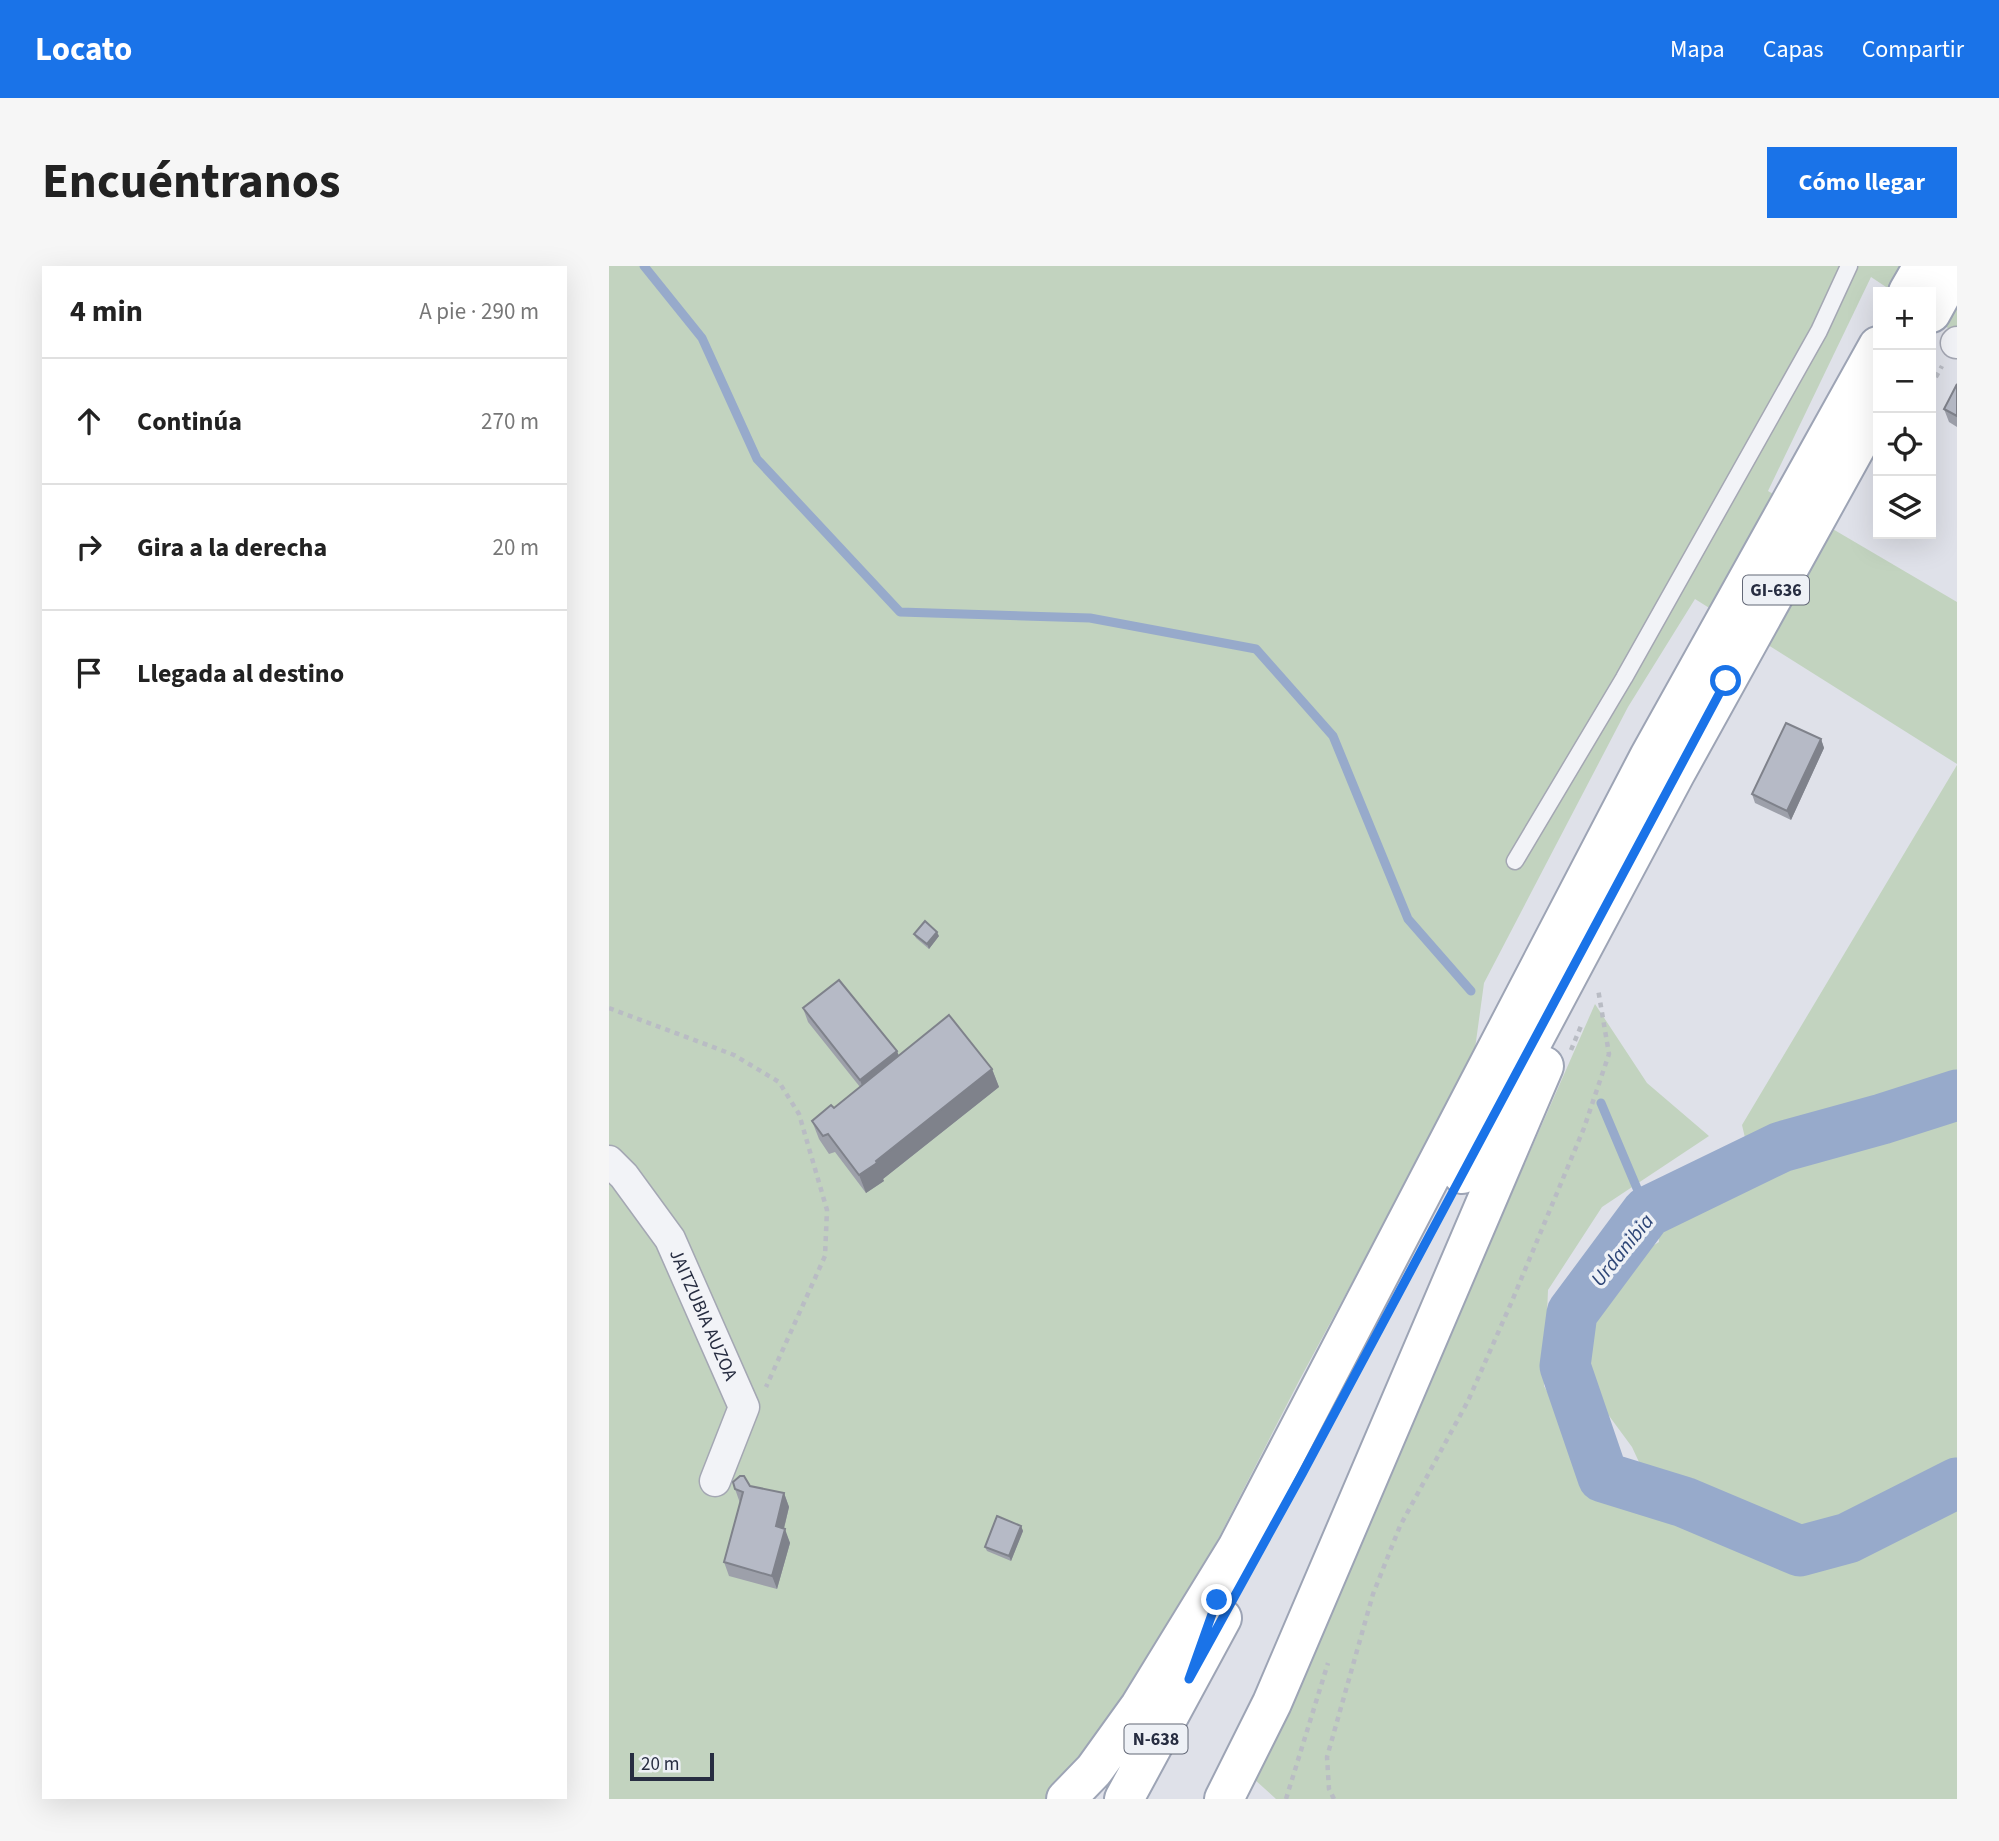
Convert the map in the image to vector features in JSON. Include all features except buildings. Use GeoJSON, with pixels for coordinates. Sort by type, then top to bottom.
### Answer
{"type":"FeatureCollection","features":[{"type":"Feature","properties":{"kind":"main road"},"geometry":{"type":"LineString","coordinates":[[1911,287],[1923,266]]}},
{"type":"Feature","properties":{"kind":"main road"},"geometry":{"type":"LineString","coordinates":[[1936,304],[1957,266]]}},
{"type":"Feature","properties":{"kind":"main road","name":"GI-636"},"geometry":{"type":"LineString","coordinates":[[1066,1799],[1094,1770],[1140,1706],[1237,1548],[1649,757],[1876,350]]}},
{"type":"Feature","properties":{"kind":"main road","name":"GI-636"},"geometry":{"type":"LineString","coordinates":[[1224,1799],[1272,1703],[1567,1013],[1675,774],[1875,413]]}},
{"type":"Feature","properties":{"kind":"main road","name":"N-638"},"geometry":{"type":"LineString","coordinates":[[1124,1799],[1302,1474],[1675,774]]}},
{"type":"Feature","properties":{"kind":"main road","name":"N-638"},"geometry":{"type":"LineString","coordinates":[[1189,1679],[1237,1548]]}},
{"type":"Feature","properties":{"kind":"street","name":"JAITZUBIA AUZOA"},"geometry":{"type":"LineString","coordinates":[[609,1161],[624,1176],[670,1239],[744,1407]]}},
{"type":"Feature","properties":{"kind":"street"},"geometry":{"type":"LineString","coordinates":[[716,1481],[744,1407]]}},
{"type":"Feature","properties":{"kind":"lane"},"geometry":{"type":"LineString","coordinates":[[1515,861],[1631,666],[1799,367],[1849,266]]}},
{"type":"Feature","properties":{"kind":"path"},"geometry":{"type":"LineString","coordinates":[[1334,1799],[1329,1789],[1327,1757],[1373,1594],[1399,1526],[1468,1401],[1584,1128],[1609,1054],[1598,988]]}},
{"type":"Feature","properties":{"kind":"path"},"geometry":{"type":"LineString","coordinates":[[609,1008],[734,1055],[779,1082],[799,1114],[828,1210],[825,1256],[764,1393],[744,1407]]}},
{"type":"Feature","properties":{"kind":"green space"},"geometry":{"type":"Polygon","coordinates":[[[609,266],[1957,266],[1957,334],[1936,320],[1936,287],[1886,287],[1871,277],[1768,491],[1957,602],[1957,764],[1695,599],[1628,707],[1484,983],[1474,1056],[1300,1379],[1085,1799],[609,1799],[609,266]]]}},
{"type":"Feature","properties":{"kind":"green space"},"geometry":{"type":"Polygon","coordinates":[[[1957,765],[1957,1076],[1746,1142],[1742,1125],[1957,765]]]}},
{"type":"Feature","properties":{"kind":"green space"},"geometry":{"type":"Polygon","coordinates":[[[1595,1004],[1647,1083],[1709,1136],[1602,1207],[1548,1290],[1544,1386],[1603,1490],[1798,1565],[1871,1550],[1957,1499],[1957,1799],[1276,1799],[1254,1779],[1595,1004]]]}},
{"type":"Feature","properties":{"kind":"green space"},"geometry":{"type":"Polygon","coordinates":[[[1957,1109],[1957,1464],[1825,1534],[1774,1530],[1645,1475],[1632,1447],[1604,1409],[1583,1367],[1590,1312],[1623,1264],[1659,1242],[1658,1226],[1722,1194],[1889,1125],[1957,1109]]]}},
{"type":"Feature","properties":{"kind":"waterway"},"geometry":{"type":"LineString","coordinates":[[644,266],[702,338],[757,459],[900,612],[1090,618],[1256,649],[1333,736],[1408,919],[1471,991]]}},
{"type":"Feature","properties":{"kind":"waterway","name":"Urdanibia"},"geometry":{"type":"LineString","coordinates":[[1957,1095],[1781,1147],[1647,1212],[1572,1313],[1565,1366],[1603,1477],[1684,1502],[1800,1551],[1848,1538],[1957,1483]]}},
{"type":"Feature","properties":{"kind":"waterway"},"geometry":{"type":"LineString","coordinates":[[1601,1103],[1647,1212]]}},
{"type":"Feature","properties":{"kind":"route"},"geometry":{"type":"LineString","coordinates":[[1217,1600],[1189,1679],[1302,1474],[1726,681]]}}]}
